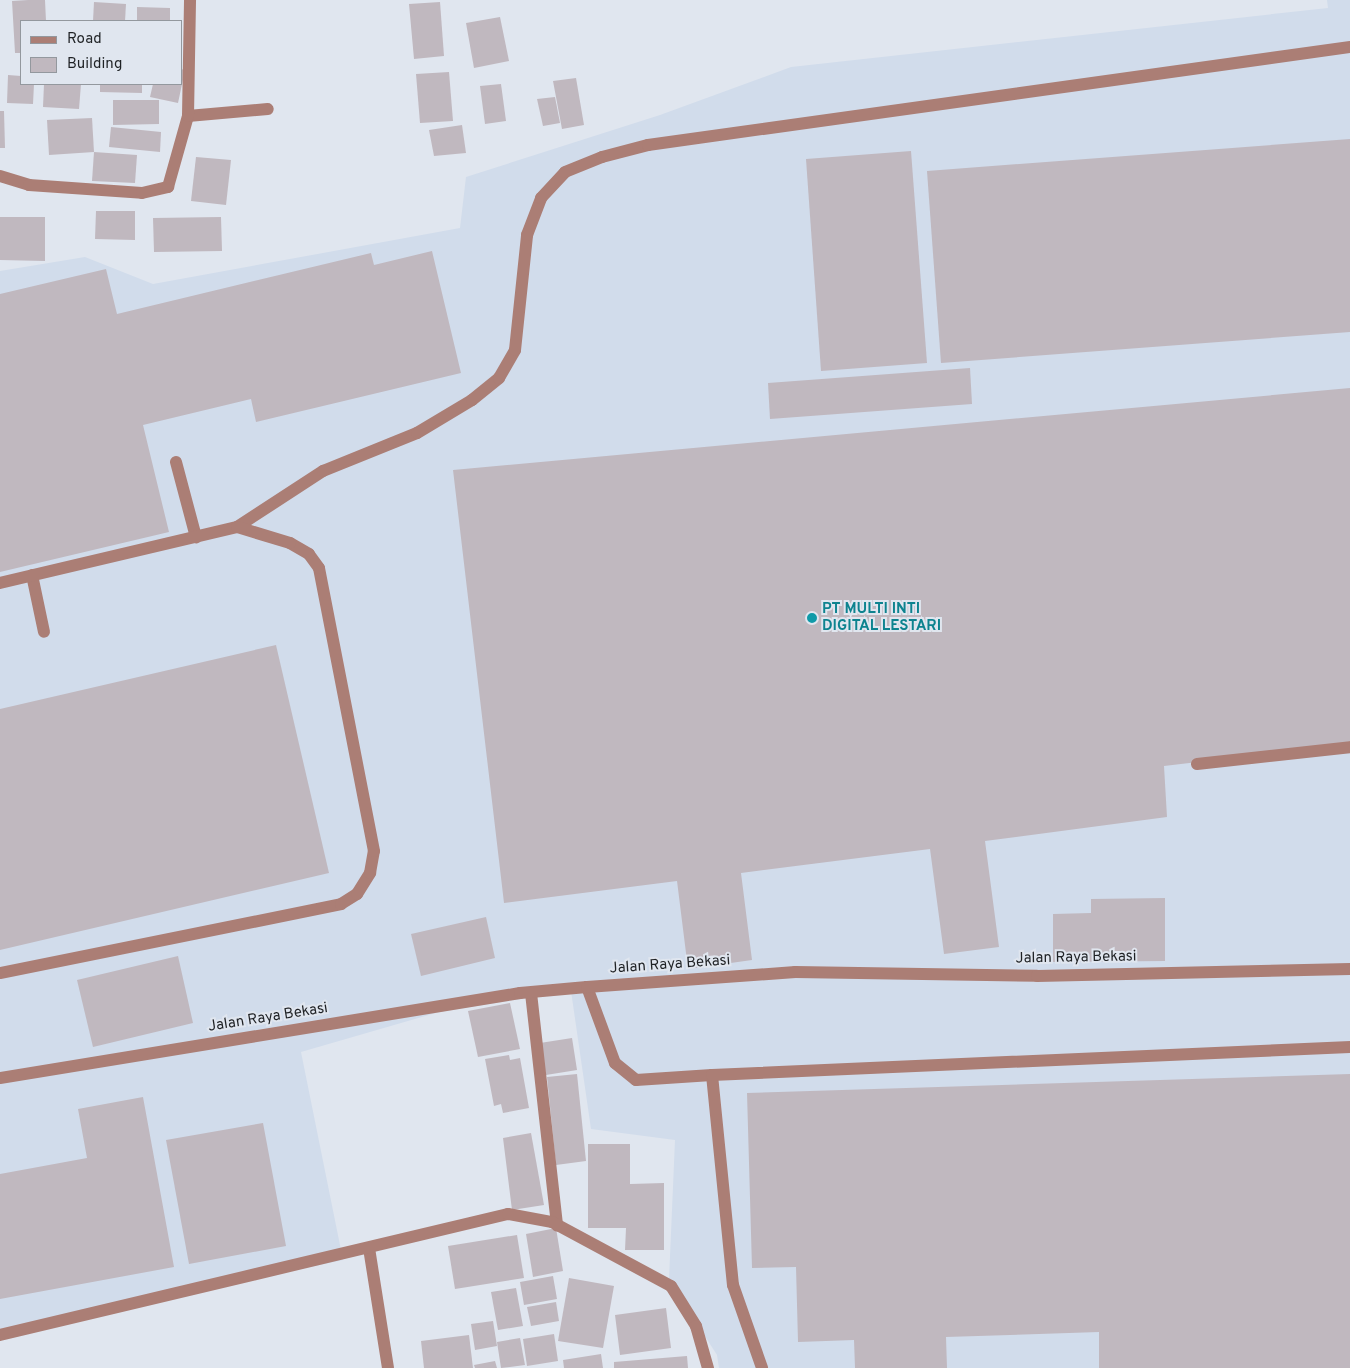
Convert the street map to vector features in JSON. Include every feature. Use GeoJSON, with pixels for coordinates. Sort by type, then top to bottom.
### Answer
{"type":"FeatureCollection","features":[{"type":"Feature","properties":{"kind":"street"},"geometry":{"type":"LineString","coordinates":[[0,176],[29,185],[152,193],[172,182],[188,116],[190,0]]}},
{"type":"Feature","properties":{"kind":"street"},"geometry":{"type":"LineString","coordinates":[[0,584],[237,527],[323,471],[417,433],[472,400],[499,378],[515,350],[527,236],[541,198],[565,172],[580,166],[648,145],[1350,47]]}},
{"type":"Feature","properties":{"kind":"street"},"geometry":{"type":"LineString","coordinates":[[188,116],[268,110]]}},
{"type":"Feature","properties":{"kind":"street"},"geometry":{"type":"LineString","coordinates":[[176,462],[196,537]]}},
{"type":"Feature","properties":{"kind":"street"},"geometry":{"type":"LineString","coordinates":[[0,973],[341,904],[357,894],[370,873],[374,851],[319,568],[309,554],[290,543],[237,527]]}},
{"type":"Feature","properties":{"kind":"street"},"geometry":{"type":"LineString","coordinates":[[32,576],[44,632]]}},
{"type":"Feature","properties":{"kind":"street"},"geometry":{"type":"LineString","coordinates":[[1197,764],[1350,746]]}},
{"type":"Feature","properties":{"kind":"street","name":"Jalan Raya Bekasi"},"geometry":{"type":"LineString","coordinates":[[0,1078],[531,993],[587,987],[795,972],[1037,976],[1350,970]]}},
{"type":"Feature","properties":{"kind":"street"},"geometry":{"type":"LineString","coordinates":[[587,987],[616,1064],[636,1080],[1350,1047]]}},
{"type":"Feature","properties":{"kind":"street"},"geometry":{"type":"LineString","coordinates":[[531,993],[558,1226]]}},
{"type":"Feature","properties":{"kind":"street"},"geometry":{"type":"LineString","coordinates":[[712,1075],[733,1285],[762,1368]]}},
{"type":"Feature","properties":{"kind":"street"},"geometry":{"type":"LineString","coordinates":[[0,1336],[508,1214],[558,1226],[671,1286],[696,1326],[708,1368]]}},
{"type":"Feature","properties":{"kind":"street"},"geometry":{"type":"LineString","coordinates":[[369,1248],[388,1368]]}},
{"type":"Feature","properties":{"kind":"shaded area"},"geometry":{"type":"Polygon","coordinates":[[[1327,0],[1350,0],[1350,1368],[719,1368],[717,1355],[669,1280],[675,1140],[591,1129],[571,991],[439,1012],[301,1052],[343,1260],[0,1333],[0,271],[85,257],[153,284],[460,228],[466,177],[660,115],[791,67],[1328,8],[1327,0]]]}},
{"type":"Feature","properties":{"kind":"building"},"geometry":{"type":"Polygon","coordinates":[[[45,0],[46,20],[20,20],[20,53],[15,53],[12,1],[45,0]]]}},
{"type":"Feature","properties":{"kind":"building"},"geometry":{"type":"Polygon","coordinates":[[[94,2],[126,4],[125,20],[93,20],[94,2]]]}},
{"type":"Feature","properties":{"kind":"building"},"geometry":{"type":"Polygon","coordinates":[[[440,2],[444,56],[414,59],[409,4],[440,2]]]}},
{"type":"Feature","properties":{"kind":"building"},"geometry":{"type":"Polygon","coordinates":[[[137,7],[170,8],[170,20],[137,20],[137,7]]]}},
{"type":"Feature","properties":{"kind":"building"},"geometry":{"type":"Polygon","coordinates":[[[500,17],[509,61],[474,68],[466,23],[500,17]]]}},
{"type":"Feature","properties":{"kind":"building"},"geometry":{"type":"Polygon","coordinates":[[[182,69],[185,70],[182,84],[182,69]]]}},
{"type":"Feature","properties":{"kind":"building"},"geometry":{"type":"Polygon","coordinates":[[[449,72],[453,121],[420,123],[416,74],[449,72]]]}},
{"type":"Feature","properties":{"kind":"building"},"geometry":{"type":"Polygon","coordinates":[[[8,75],[20,76],[20,85],[34,85],[33,104],[7,103],[8,75]]]}},
{"type":"Feature","properties":{"kind":"building"},"geometry":{"type":"Polygon","coordinates":[[[576,78],[584,125],[562,129],[553,81],[576,78]]]}},
{"type":"Feature","properties":{"kind":"building"},"geometry":{"type":"Polygon","coordinates":[[[501,84],[506,121],[485,124],[480,86],[501,84]]]}},
{"type":"Feature","properties":{"kind":"building"},"geometry":{"type":"Polygon","coordinates":[[[44,85],[81,85],[79,109],[43,107],[44,85]]]}},
{"type":"Feature","properties":{"kind":"building"},"geometry":{"type":"Polygon","coordinates":[[[100,85],[142,85],[142,93],[100,92],[100,85]]]}},
{"type":"Feature","properties":{"kind":"building"},"geometry":{"type":"Polygon","coordinates":[[[153,85],[182,85],[178,103],[150,97],[153,85]]]}},
{"type":"Feature","properties":{"kind":"building"},"geometry":{"type":"Polygon","coordinates":[[[555,97],[560,123],[543,126],[537,99],[555,97]]]}},
{"type":"Feature","properties":{"kind":"building"},"geometry":{"type":"Polygon","coordinates":[[[113,100],[159,100],[159,124],[113,125],[113,100]]]}},
{"type":"Feature","properties":{"kind":"building"},"geometry":{"type":"Polygon","coordinates":[[[0,111],[4,111],[5,148],[0,148],[0,111]]]}},
{"type":"Feature","properties":{"kind":"building"},"geometry":{"type":"Polygon","coordinates":[[[92,118],[94,152],[49,155],[47,120],[92,118]]]}},
{"type":"Feature","properties":{"kind":"building"},"geometry":{"type":"Polygon","coordinates":[[[462,125],[466,153],[434,156],[429,130],[462,125]]]}},
{"type":"Feature","properties":{"kind":"building"},"geometry":{"type":"Polygon","coordinates":[[[111,127],[161,132],[160,152],[109,147],[111,127]]]}},
{"type":"Feature","properties":{"kind":"building"},"geometry":{"type":"Polygon","coordinates":[[[1350,139],[1350,332],[941,363],[927,171],[1350,139]]]}},
{"type":"Feature","properties":{"kind":"building"},"geometry":{"type":"Polygon","coordinates":[[[911,151],[927,363],[821,371],[806,159],[911,151]]]}},
{"type":"Feature","properties":{"kind":"building"},"geometry":{"type":"Polygon","coordinates":[[[94,152],[137,155],[135,183],[92,181],[94,152]]]}},
{"type":"Feature","properties":{"kind":"building"},"geometry":{"type":"Polygon","coordinates":[[[196,157],[231,160],[226,205],[191,201],[196,157]]]}},
{"type":"Feature","properties":{"kind":"building"},"geometry":{"type":"Polygon","coordinates":[[[96,211],[135,211],[135,240],[95,239],[96,211]]]}},
{"type":"Feature","properties":{"kind":"building"},"geometry":{"type":"Polygon","coordinates":[[[0,217],[45,217],[45,261],[0,260],[0,217]]]}},
{"type":"Feature","properties":{"kind":"building"},"geometry":{"type":"Polygon","coordinates":[[[221,217],[222,251],[154,252],[153,218],[221,217]]]}},
{"type":"Feature","properties":{"kind":"building"},"geometry":{"type":"Polygon","coordinates":[[[432,251],[461,373],[256,422],[251,399],[143,425],[169,532],[0,572],[0,294],[106,269],[117,314],[371,253],[374,265],[432,251]]]}},
{"type":"Feature","properties":{"kind":"building"},"geometry":{"type":"Polygon","coordinates":[[[970,368],[972,404],[770,419],[768,383],[970,368]]]}},
{"type":"Feature","properties":{"kind":"building","name":"PT MULTI INTI DIGITAL LESTARI"},"geometry":{"type":"Polygon","coordinates":[[[1350,388],[1350,744],[1164,766],[1167,817],[985,841],[999,947],[944,954],[930,849],[741,873],[752,960],[688,969],[677,881],[504,903],[453,470],[1350,388]]]}},
{"type":"Feature","properties":{"kind":"building"},"geometry":{"type":"Polygon","coordinates":[[[276,645],[329,873],[0,950],[0,709],[276,645]]]}},
{"type":"Feature","properties":{"kind":"building"},"geometry":{"type":"Polygon","coordinates":[[[1165,898],[1165,961],[1053,962],[1053,914],[1091,913],[1091,899],[1165,898]]]}},
{"type":"Feature","properties":{"kind":"building"},"geometry":{"type":"Polygon","coordinates":[[[486,917],[495,958],[421,976],[411,934],[486,917]]]}},
{"type":"Feature","properties":{"kind":"building"},"geometry":{"type":"Polygon","coordinates":[[[178,956],[193,1023],[93,1047],[77,980],[178,956]]]}},
{"type":"Feature","properties":{"kind":"building"},"geometry":{"type":"Polygon","coordinates":[[[510,1003],[520,1049],[478,1057],[468,1011],[510,1003]]]}},
{"type":"Feature","properties":{"kind":"building"},"geometry":{"type":"Polygon","coordinates":[[[572,1038],[577,1070],[546,1075],[540,1043],[572,1038]]]}},
{"type":"Feature","properties":{"kind":"building"},"geometry":{"type":"Polygon","coordinates":[[[509,1055],[510,1060],[520,1058],[529,1108],[503,1113],[501,1104],[494,1106],[485,1059],[509,1055]]]}},
{"type":"Feature","properties":{"kind":"building"},"geometry":{"type":"Polygon","coordinates":[[[577,1074],[586,1161],[556,1165],[547,1077],[577,1074]]]}},
{"type":"Feature","properties":{"kind":"building"},"geometry":{"type":"Polygon","coordinates":[[[1350,1074],[1350,1368],[1099,1368],[1099,1332],[946,1337],[947,1368],[855,1368],[854,1340],[798,1342],[796,1267],[752,1268],[747,1093],[1350,1074]]]}},
{"type":"Feature","properties":{"kind":"building"},"geometry":{"type":"Polygon","coordinates":[[[143,1097],[174,1267],[0,1299],[0,1174],[87,1158],[78,1109],[143,1097]]]}},
{"type":"Feature","properties":{"kind":"building"},"geometry":{"type":"Polygon","coordinates":[[[263,1123],[286,1246],[189,1264],[166,1140],[263,1123]]]}},
{"type":"Feature","properties":{"kind":"building"},"geometry":{"type":"Polygon","coordinates":[[[531,1133],[544,1205],[512,1210],[503,1138],[531,1133]]]}},
{"type":"Feature","properties":{"kind":"building"},"geometry":{"type":"Polygon","coordinates":[[[588,1144],[630,1144],[630,1184],[664,1183],[664,1250],[625,1250],[626,1228],[588,1228],[588,1144]]]}},
{"type":"Feature","properties":{"kind":"building"},"geometry":{"type":"Polygon","coordinates":[[[556,1228],[563,1271],[533,1277],[526,1234],[556,1228]]]}},
{"type":"Feature","properties":{"kind":"building"},"geometry":{"type":"Polygon","coordinates":[[[517,1235],[524,1278],[455,1289],[448,1246],[517,1235]]]}},
{"type":"Feature","properties":{"kind":"building"},"geometry":{"type":"Polygon","coordinates":[[[553,1276],[557,1299],[524,1305],[520,1282],[553,1276]]]}},
{"type":"Feature","properties":{"kind":"building"},"geometry":{"type":"Polygon","coordinates":[[[569,1278],[614,1286],[603,1348],[558,1341],[569,1278]]]}},
{"type":"Feature","properties":{"kind":"building"},"geometry":{"type":"Polygon","coordinates":[[[516,1288],[523,1326],[498,1330],[491,1292],[516,1288]]]}},
{"type":"Feature","properties":{"kind":"building"},"geometry":{"type":"Polygon","coordinates":[[[556,1302],[559,1321],[531,1326],[527,1307],[556,1302]]]}},
{"type":"Feature","properties":{"kind":"building"},"geometry":{"type":"Polygon","coordinates":[[[666,1308],[671,1348],[620,1355],[615,1315],[666,1308]]]}},
{"type":"Feature","properties":{"kind":"building"},"geometry":{"type":"Polygon","coordinates":[[[493,1321],[497,1346],[475,1350],[471,1324],[493,1321]]]}},
{"type":"Feature","properties":{"kind":"building"},"geometry":{"type":"Polygon","coordinates":[[[554,1334],[558,1361],[527,1366],[523,1339],[554,1334]]]}},
{"type":"Feature","properties":{"kind":"building"},"geometry":{"type":"Polygon","coordinates":[[[469,1335],[473,1368],[424,1368],[421,1341],[469,1335]]]}},
{"type":"Feature","properties":{"kind":"building"},"geometry":{"type":"Polygon","coordinates":[[[520,1338],[525,1365],[501,1368],[497,1342],[520,1338]]]}},
{"type":"Feature","properties":{"kind":"building"},"geometry":{"type":"Polygon","coordinates":[[[601,1354],[603,1368],[564,1368],[563,1360],[601,1354]]]}},
{"type":"Feature","properties":{"kind":"building"},"geometry":{"type":"Polygon","coordinates":[[[687,1356],[688,1368],[614,1368],[614,1362],[687,1356]]]}},
{"type":"Feature","properties":{"kind":"building"},"geometry":{"type":"Polygon","coordinates":[[[495,1361],[497,1368],[475,1368],[474,1365],[495,1361]]]}},
{"type":"Feature","properties":{"kind":"place","name":"PT MULTI INTI DIGITAL LESTARI"},"geometry":{"type":"Point","coordinates":[812,618]}}]}
